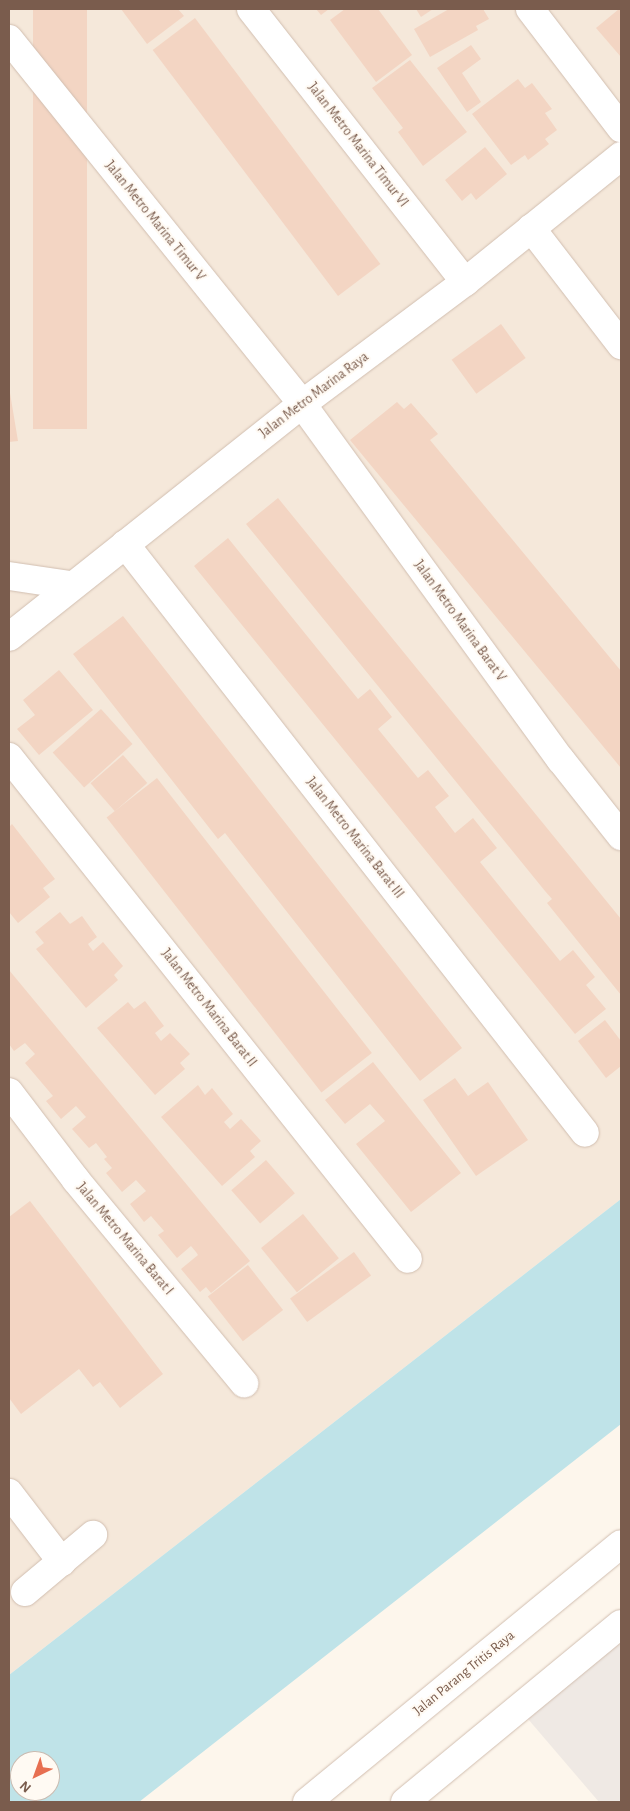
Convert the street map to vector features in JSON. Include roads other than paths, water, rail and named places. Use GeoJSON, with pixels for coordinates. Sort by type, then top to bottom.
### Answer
{"type":"FeatureCollection","features":[{"type":"Feature","properties":{"kind":"street","name":"Jalan Metro Marina Timur VI"},"geometry":{"type":"LineString","coordinates":[[250,9],[464,282]]}},
{"type":"Feature","properties":{"kind":"street"},"geometry":{"type":"LineString","coordinates":[[530,9],[621,128]]}},
{"type":"Feature","properties":{"kind":"street","name":"Jalan Metro Marina Timur V"},"geometry":{"type":"LineString","coordinates":[[9,39],[302,404]]}},
{"type":"Feature","properties":{"kind":"street","name":"Jalan Metro Marina Raya"},"geometry":{"type":"LineString","coordinates":[[9,637],[70,586],[302,404],[464,282],[621,156]]}},
{"type":"Feature","properties":{"kind":"street"},"geometry":{"type":"LineString","coordinates":[[531,228],[621,345]]}},
{"type":"Feature","properties":{"kind":"street","name":"Jalan Metro Marina Barat V"},"geometry":{"type":"LineString","coordinates":[[302,404],[561,760],[621,836]]}},
{"type":"Feature","properties":{"kind":"street","name":"Jalan Metro Marina Barat III"},"geometry":{"type":"LineString","coordinates":[[125,544],[585,1134]]}},
{"type":"Feature","properties":{"kind":"street"},"geometry":{"type":"LineString","coordinates":[[9,576],[70,586]]}},
{"type":"Feature","properties":{"kind":"street","name":"Jalan Metro Marina Barat II"},"geometry":{"type":"LineString","coordinates":[[9,757],[408,1259]]}},
{"type":"Feature","properties":{"kind":"street","name":"Jalan Metro Marina Barat I"},"geometry":{"type":"LineString","coordinates":[[9,1092],[76,1180],[244,1383]]}},
{"type":"Feature","properties":{"kind":"street"},"geometry":{"type":"LineString","coordinates":[[9,1493],[62,1562]]}},
{"type":"Feature","properties":{"kind":"street"},"geometry":{"type":"LineString","coordinates":[[24,1592],[93,1536]]}},
{"type":"Feature","properties":{"kind":"street","name":"Jalan Parang Tritis Raya"},"geometry":{"type":"LineString","coordinates":[[307,1802],[621,1544]]}},
{"type":"Feature","properties":{"kind":"street"},"geometry":{"type":"LineString","coordinates":[[405,1802],[621,1624]]}},
{"type":"Feature","properties":{"kind":"water"},"geometry":{"type":"Polygon","coordinates":[[[621,1199],[621,1424],[139,1802],[9,1802],[9,1675],[621,1199]]]}}]}
